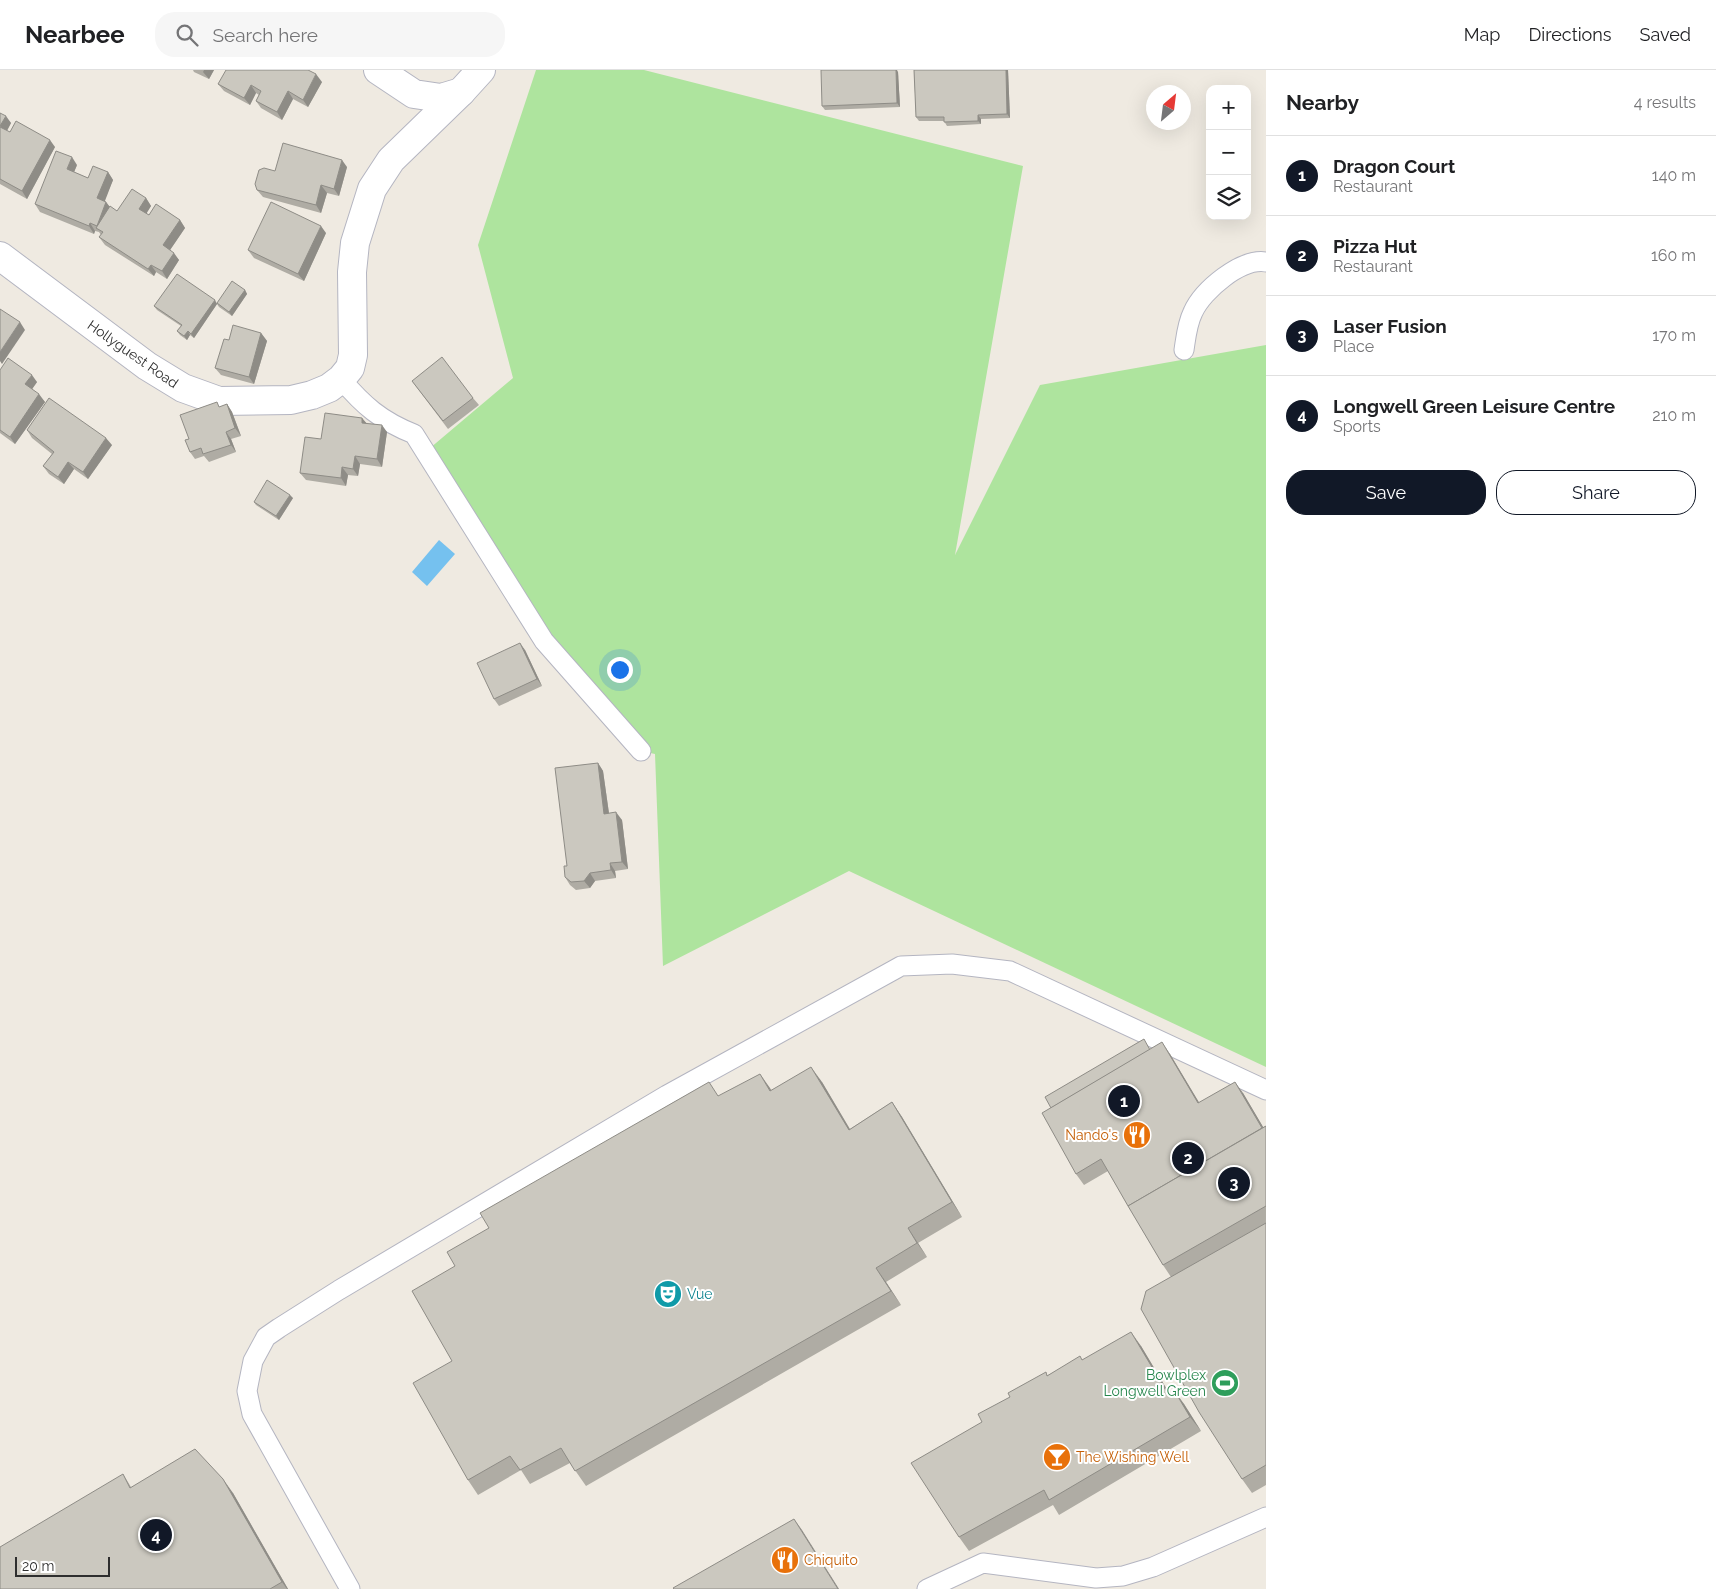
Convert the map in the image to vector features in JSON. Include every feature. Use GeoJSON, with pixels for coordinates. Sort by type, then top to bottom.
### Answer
{"type":"FeatureCollection","features":[{"type":"Feature","properties":{"kind":"street"},"geometry":{"type":"LineString","coordinates":[[378,70],[414,94],[441,98],[461,92]]}},
{"type":"Feature","properties":{"kind":"street","name":"Hollyguest Road"},"geometry":{"type":"LineString","coordinates":[[0,256],[115,344],[183,388],[219,401],[292,400],[321,392],[341,379],[350,368],[353,356],[352,272],[354,243],[372,189],[391,160],[481,70]]}},
{"type":"Feature","properties":{"kind":"lane"},"geometry":{"type":"LineString","coordinates":[[1184,350],[1188,323],[1204,295],[1237,268],[1258,261],[1266,262]]}},
{"type":"Feature","properties":{"kind":"lane"},"geometry":{"type":"LineString","coordinates":[[341,379],[360,401],[377,415],[396,427],[414,434],[544,640],[640,751]]}},
{"type":"Feature","properties":{"kind":"lane"},"geometry":{"type":"LineString","coordinates":[[350,1589],[252,1414],[247,1391],[253,1361],[266,1337],[339,1290],[667,1095],[896,968],[901,966],[952,964],[1010,970],[1266,1090]]}},
{"type":"Feature","properties":{"kind":"lane"},"geometry":{"type":"LineString","coordinates":[[983,1563],[1096,1578],[1124,1576],[1153,1567],[1266,1517]]}},
{"type":"Feature","properties":{"kind":"lane"},"geometry":{"type":"LineString","coordinates":[[926,1589],[1007,1550]]}},
{"type":"Feature","properties":{"kind":"green space"},"geometry":{"type":"Polygon","coordinates":[[[536,70],[644,70],[1023,166],[955,555],[1040,385],[1266,345],[1266,1067],[849,871],[663,966],[655,754],[641,751],[601,713],[423,454],[513,378],[478,245],[536,70]]]}},
{"type":"Feature","properties":{"kind":"water"},"geometry":{"type":"Polygon","coordinates":[[[439,540],[455,554],[427,586],[412,572],[439,540]]]}},
{"type":"Feature","properties":{"kind":"building"},"geometry":{"type":"Polygon","coordinates":[[[226,70],[308,70],[316,74],[303,100],[288,91],[277,112],[256,101],[261,91],[251,85],[244,98],[218,84],[226,70]]]}},
{"type":"Feature","properties":{"kind":"building"},"geometry":{"type":"Polygon","coordinates":[[[821,70],[896,70],[897,103],[822,106],[821,70]]]}},
{"type":"Feature","properties":{"kind":"building"},"geometry":{"type":"Polygon","coordinates":[[[914,70],[1006,70],[1007,114],[978,115],[978,121],[944,122],[944,117],[916,117],[914,70]]]}},
{"type":"Feature","properties":{"kind":"building"},"geometry":{"type":"Polygon","coordinates":[[[0,113],[6,116],[0,126],[0,113]]]}},
{"type":"Feature","properties":{"kind":"building"},"geometry":{"type":"Polygon","coordinates":[[[16,121],[50,140],[22,191],[0,179],[0,127],[10,132],[16,121]]]}},
{"type":"Feature","properties":{"kind":"building"},"geometry":{"type":"Polygon","coordinates":[[[283,143],[342,160],[334,189],[321,185],[316,205],[257,190],[255,184],[259,170],[264,168],[275,171],[283,143]]]}},
{"type":"Feature","properties":{"kind":"building"},"geometry":{"type":"Polygon","coordinates":[[[56,151],[72,157],[67,169],[88,178],[93,166],[108,172],[97,198],[106,202],[97,226],[90,223],[89,226],[35,204],[56,151]]]}},
{"type":"Feature","properties":{"kind":"building"},"geometry":{"type":"Polygon","coordinates":[[[132,189],[146,198],[139,209],[149,215],[156,204],[180,220],[163,245],[174,253],[162,271],[151,265],[148,269],[99,237],[103,232],[96,228],[110,206],[117,211],[132,189]]]}},
{"type":"Feature","properties":{"kind":"building"},"geometry":{"type":"Polygon","coordinates":[[[271,202],[321,226],[298,274],[248,250],[271,202]]]}},
{"type":"Feature","properties":{"kind":"building"},"geometry":{"type":"Polygon","coordinates":[[[177,274],[215,300],[191,334],[188,331],[184,336],[177,331],[182,325],[154,306],[177,274]]]}},
{"type":"Feature","properties":{"kind":"building"},"geometry":{"type":"Polygon","coordinates":[[[232,281],[245,290],[229,312],[217,303],[232,281]]]}},
{"type":"Feature","properties":{"kind":"building"},"geometry":{"type":"Polygon","coordinates":[[[0,309],[20,322],[0,352],[0,309]]]}},
{"type":"Feature","properties":{"kind":"building"},"geometry":{"type":"Polygon","coordinates":[[[233,325],[261,333],[249,377],[215,368],[224,339],[229,340],[233,325]]]}},
{"type":"Feature","properties":{"kind":"building"},"geometry":{"type":"Polygon","coordinates":[[[442,357],[473,398],[443,421],[412,381],[442,357]]]}},
{"type":"Feature","properties":{"kind":"building"},"geometry":{"type":"Polygon","coordinates":[[[8,358],[32,375],[25,384],[39,394],[10,437],[0,430],[0,370],[8,358]]]}},
{"type":"Feature","properties":{"kind":"building"},"geometry":{"type":"Polygon","coordinates":[[[49,398],[106,438],[83,472],[68,462],[58,477],[43,466],[54,452],[27,430],[49,398]]]}},
{"type":"Feature","properties":{"kind":"building"},"geometry":{"type":"Polygon","coordinates":[[[217,402],[219,407],[227,404],[235,428],[226,432],[231,445],[203,454],[201,448],[190,452],[185,440],[189,439],[180,415],[217,402]]]}},
{"type":"Feature","properties":{"kind":"building"},"geometry":{"type":"Polygon","coordinates":[[[325,413],[362,418],[362,423],[382,425],[377,459],[355,456],[353,469],[342,467],[341,478],[300,473],[305,437],[321,439],[325,413]]]}},
{"type":"Feature","properties":{"kind":"building"},"geometry":{"type":"Polygon","coordinates":[[[267,480],[290,495],[276,516],[254,502],[267,480]]]}},
{"type":"Feature","properties":{"kind":"building"},"geometry":{"type":"Polygon","coordinates":[[[520,643],[537,679],[494,699],[477,663],[520,643]]]}},
{"type":"Feature","properties":{"kind":"building"},"geometry":{"type":"Polygon","coordinates":[[[598,763],[604,814],[616,812],[622,862],[610,863],[611,870],[590,873],[584,881],[571,882],[565,877],[564,866],[567,866],[555,768],[598,763]]]}},
{"type":"Feature","properties":{"kind":"building"},"geometry":{"type":"Polygon","coordinates":[[[1144,1039],[1150,1050],[1051,1108],[1045,1097],[1144,1039]]]}},
{"type":"Feature","properties":{"kind":"building"},"geometry":{"type":"Polygon","coordinates":[[[1162,1042],[1198,1103],[1235,1082],[1262,1128],[1128,1206],[1101,1159],[1076,1174],[1042,1113],[1162,1042]]]}},
{"type":"Feature","properties":{"kind":"building","name":"Vue"},"geometry":{"type":"Polygon","coordinates":[[[811,1067],[849,1130],[892,1102],[952,1202],[908,1228],[917,1243],[876,1268],[891,1291],[575,1471],[561,1448],[520,1470],[510,1456],[468,1480],[413,1383],[452,1361],[412,1291],[455,1266],[447,1252],[489,1228],[480,1213],[709,1082],[718,1096],[760,1074],[770,1091],[811,1067]]]}},
{"type":"Feature","properties":{"kind":"building"},"geometry":{"type":"Polygon","coordinates":[[[1266,1126],[1266,1206],[1163,1265],[1128,1206],[1266,1126]]]}},
{"type":"Feature","properties":{"kind":"building","name":"Bowlplex Longwell Green"},"geometry":{"type":"Polygon","coordinates":[[[1266,1223],[1266,1465],[1242,1479],[1199,1412],[1141,1309],[1146,1291],[1266,1223]]]}},
{"type":"Feature","properties":{"kind":"building","name":"The Wishing Well"},"geometry":{"type":"Polygon","coordinates":[[[1131,1332],[1168,1394],[1174,1390],[1190,1417],[1049,1500],[1044,1490],[959,1537],[911,1463],[982,1422],[978,1414],[1010,1397],[1008,1393],[1046,1372],[1047,1376],[1080,1356],[1082,1360],[1131,1332]]]}},
{"type":"Feature","properties":{"kind":"building"},"geometry":{"type":"Polygon","coordinates":[[[195,1449],[223,1479],[282,1582],[270,1589],[0,1589],[0,1547],[123,1474],[130,1488],[195,1449]]]}},
{"type":"Feature","properties":{"kind":"building","name":"Chiquito"},"geometry":{"type":"Polygon","coordinates":[[[794,1519],[838,1589],[673,1588],[794,1519]]]}},
{"type":"Feature","properties":{"kind":"place","name":"Dragon Court"},"geometry":{"type":"Point","coordinates":[1124,1101]}},
{"type":"Feature","properties":{"kind":"place","name":"Nando's"},"geometry":{"type":"Point","coordinates":[1137,1135]}},
{"type":"Feature","properties":{"kind":"place","name":"Pizza Hut"},"geometry":{"type":"Point","coordinates":[1188,1158]}},
{"type":"Feature","properties":{"kind":"place","name":"Laser Fusion"},"geometry":{"type":"Point","coordinates":[1234,1183]}},
{"type":"Feature","properties":{"kind":"place","name":"Vue"},"geometry":{"type":"Point","coordinates":[668,1294]}},
{"type":"Feature","properties":{"kind":"place","name":"Bowlplex Longwell Green"},"geometry":{"type":"Point","coordinates":[1225,1383]}},
{"type":"Feature","properties":{"kind":"place","name":"The Wishing Well"},"geometry":{"type":"Point","coordinates":[1057,1457]}},
{"type":"Feature","properties":{"kind":"place","name":"Longwell Green Leisure Centre"},"geometry":{"type":"Point","coordinates":[156,1535]}},
{"type":"Feature","properties":{"kind":"place","name":"Chiquito"},"geometry":{"type":"Point","coordinates":[785,1560]}}]}
